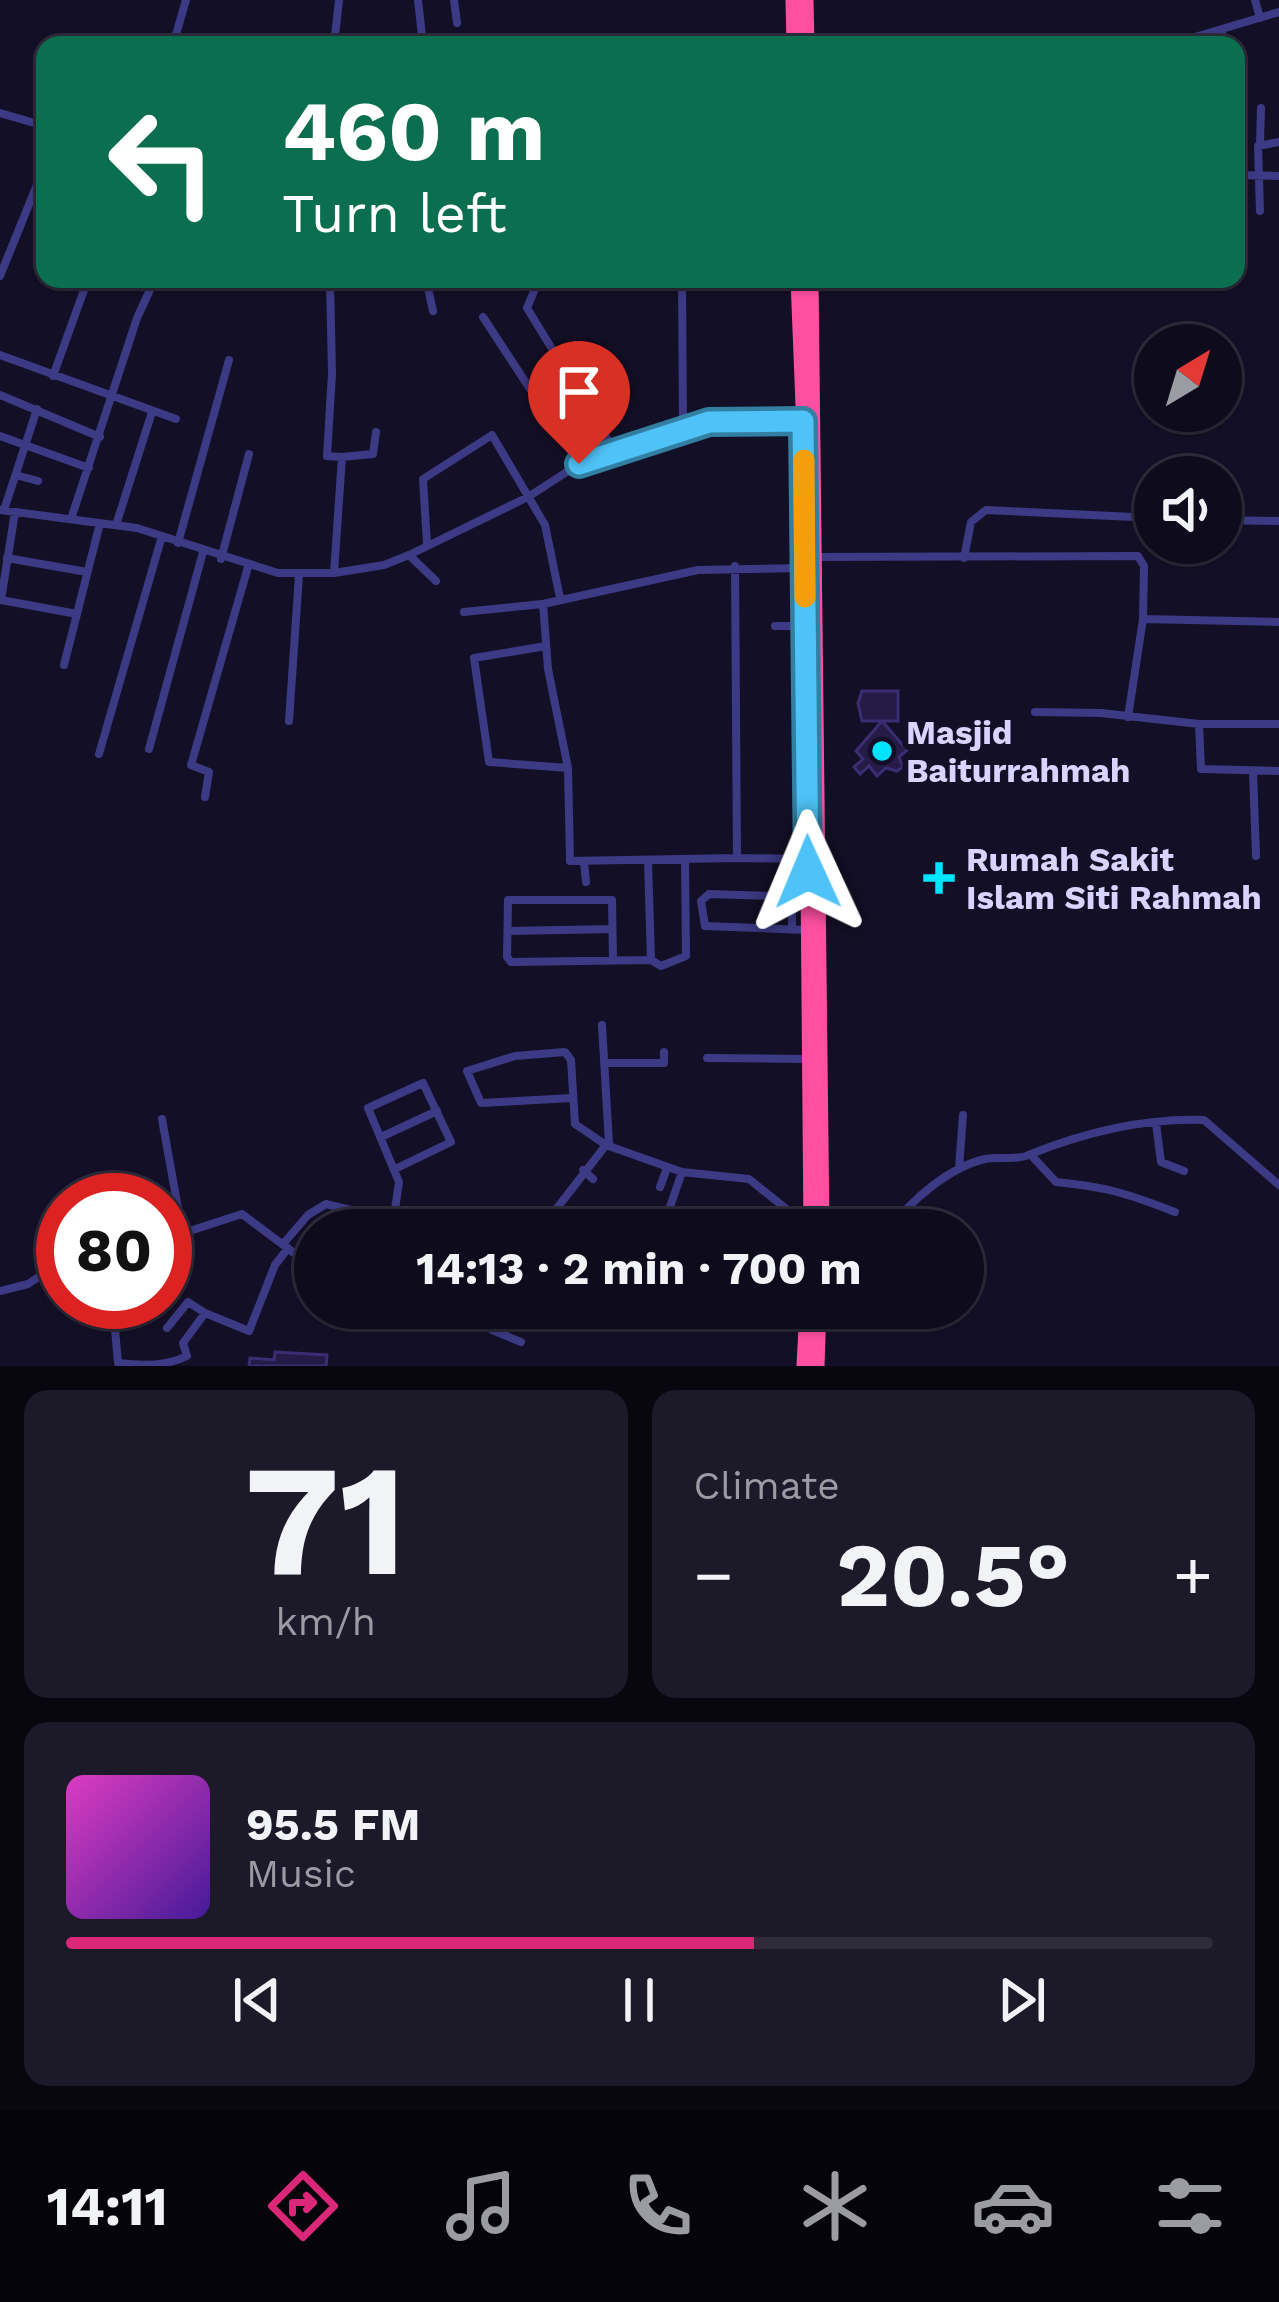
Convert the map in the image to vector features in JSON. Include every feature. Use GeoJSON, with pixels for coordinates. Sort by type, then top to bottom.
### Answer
{"type":"FeatureCollection","features":[{"type":"Feature","properties":{"kind":"highway"},"geometry":{"type":"LineString","coordinates":[[794,0],[794,36]]}},
{"type":"Feature","properties":{"kind":"highway"},"geometry":{"type":"LineString","coordinates":[[806,0],[807,36]]}},
{"type":"Feature","properties":{"kind":"highway"},"geometry":{"type":"LineString","coordinates":[[798,288],[811,563],[806,626],[811,659],[808,859],[800,897],[800,930],[820,1209]]}},
{"type":"Feature","properties":{"kind":"highway"},"geometry":{"type":"LineString","coordinates":[[811,288],[816,1160],[812,1209]]}},
{"type":"Feature","properties":{"kind":"highway"},"geometry":{"type":"LineString","coordinates":[[804,1366],[806,1329]]}},
{"type":"Feature","properties":{"kind":"highway"},"geometry":{"type":"LineString","coordinates":[[817,1366],[818,1329]]}},
{"type":"Feature","properties":{"kind":"street"},"geometry":{"type":"LineString","coordinates":[[176,36],[186,0]]}},
{"type":"Feature","properties":{"kind":"street"},"geometry":{"type":"LineString","coordinates":[[335,36],[339,0]]}},
{"type":"Feature","properties":{"kind":"street"},"geometry":{"type":"LineString","coordinates":[[418,0],[422,36]]}},
{"type":"Feature","properties":{"kind":"street"},"geometry":{"type":"LineString","coordinates":[[454,0],[457,23]]}},
{"type":"Feature","properties":{"kind":"street"},"geometry":{"type":"LineString","coordinates":[[1255,0],[1260,18]]}},
{"type":"Feature","properties":{"kind":"street"},"geometry":{"type":"LineString","coordinates":[[1203,36],[1279,12]]}},
{"type":"Feature","properties":{"kind":"street"},"geometry":{"type":"LineString","coordinates":[[1222,31],[1222,36]]}},
{"type":"Feature","properties":{"kind":"street"},"geometry":{"type":"LineString","coordinates":[[1260,211],[1262,107]]}},
{"type":"Feature","properties":{"kind":"street"},"geometry":{"type":"LineString","coordinates":[[0,113],[36,123]]}},
{"type":"Feature","properties":{"kind":"street"},"geometry":{"type":"LineString","coordinates":[[1260,144],[1279,142]]}},
{"type":"Feature","properties":{"kind":"street"},"geometry":{"type":"LineString","coordinates":[[1245,175],[1279,176]]}},
{"type":"Feature","properties":{"kind":"street"},"geometry":{"type":"LineString","coordinates":[[0,276],[36,187]]}},
{"type":"Feature","properties":{"kind":"street"},"geometry":{"type":"LineString","coordinates":[[52,376],[85,288]]}},
{"type":"Feature","properties":{"kind":"street"},"geometry":{"type":"LineString","coordinates":[[71,519],[136,318],[151,288]]}},
{"type":"Feature","properties":{"kind":"street"},"geometry":{"type":"LineString","coordinates":[[330,288],[327,456],[373,454],[376,431]]}},
{"type":"Feature","properties":{"kind":"street"},"geometry":{"type":"LineString","coordinates":[[428,288],[433,311]]}},
{"type":"Feature","properties":{"kind":"street"},"geometry":{"type":"LineString","coordinates":[[535,288],[527,308],[614,450]]}},
{"type":"Feature","properties":{"kind":"street"},"geometry":{"type":"LineString","coordinates":[[682,288],[683,427]]}},
{"type":"Feature","properties":{"kind":"street"},"geometry":{"type":"LineString","coordinates":[[483,317],[579,464]]}},
{"type":"Feature","properties":{"kind":"street"},"geometry":{"type":"LineString","coordinates":[[0,355],[113,400],[176,419]]}},
{"type":"Feature","properties":{"kind":"street"},"geometry":{"type":"LineString","coordinates":[[178,543],[229,360]]}},
{"type":"Feature","properties":{"kind":"street"},"geometry":{"type":"LineString","coordinates":[[0,395],[100,437]]}},
{"type":"Feature","properties":{"kind":"street"},"geometry":{"type":"LineString","coordinates":[[37,409],[6,511],[2,602],[77,614]]}},
{"type":"Feature","properties":{"kind":"street"},"geometry":{"type":"LineString","coordinates":[[116,525],[152,411]]}},
{"type":"Feature","properties":{"kind":"street"},"geometry":{"type":"LineString","coordinates":[[6,511],[116,525],[248,567],[298,575],[334,572],[384,566],[528,497],[579,464],[683,427],[709,422],[803,421]]}},
{"type":"Feature","properties":{"kind":"street"},"geometry":{"type":"LineString","coordinates":[[428,544],[422,479],[488,435],[551,542],[560,598]]}},
{"type":"Feature","properties":{"kind":"street"},"geometry":{"type":"LineString","coordinates":[[0,436],[89,468]]}},
{"type":"Feature","properties":{"kind":"street"},"geometry":{"type":"LineString","coordinates":[[221,559],[249,454]]}},
{"type":"Feature","properties":{"kind":"street"},"geometry":{"type":"LineString","coordinates":[[334,572],[342,457]]}},
{"type":"Feature","properties":{"kind":"street"},"geometry":{"type":"LineString","coordinates":[[16,475],[38,481]]}},
{"type":"Feature","properties":{"kind":"street"},"geometry":{"type":"LineString","coordinates":[[964,558],[970,522],[986,510],[1134,517]]}},
{"type":"Feature","properties":{"kind":"street"},"geometry":{"type":"LineString","coordinates":[[1242,520],[1279,521]]}},
{"type":"Feature","properties":{"kind":"street"},"geometry":{"type":"LineString","coordinates":[[64,665],[100,523]]}},
{"type":"Feature","properties":{"kind":"street"},"geometry":{"type":"LineString","coordinates":[[99,754],[162,536]]}},
{"type":"Feature","properties":{"kind":"street"},"geometry":{"type":"LineString","coordinates":[[149,749],[202,552]]}},
{"type":"Feature","properties":{"kind":"street"},"geometry":{"type":"LineString","coordinates":[[409,555],[436,581]]}},
{"type":"Feature","properties":{"kind":"street"},"geometry":{"type":"LineString","coordinates":[[464,613],[593,596],[698,570],[735,566],[1141,557],[1143,619],[1128,717]]}},
{"type":"Feature","properties":{"kind":"street"},"geometry":{"type":"LineString","coordinates":[[7,558],[87,572]]}},
{"type":"Feature","properties":{"kind":"street"},"geometry":{"type":"LineString","coordinates":[[735,566],[737,858]]}},
{"type":"Feature","properties":{"kind":"street"},"geometry":{"type":"LineString","coordinates":[[205,797],[209,772],[191,765],[248,567]]}},
{"type":"Feature","properties":{"kind":"street"},"geometry":{"type":"LineString","coordinates":[[289,721],[298,575]]}},
{"type":"Feature","properties":{"kind":"street"},"geometry":{"type":"LineString","coordinates":[[543,604],[568,768],[568,859],[808,859]]}},
{"type":"Feature","properties":{"kind":"street"},"geometry":{"type":"LineString","coordinates":[[1143,619],[1279,622]]}},
{"type":"Feature","properties":{"kind":"street"},"geometry":{"type":"LineString","coordinates":[[775,626],[806,626]]}},
{"type":"Feature","properties":{"kind":"street"},"geometry":{"type":"LineString","coordinates":[[546,646],[474,658],[489,762],[568,768]]}},
{"type":"Feature","properties":{"kind":"street"},"geometry":{"type":"LineString","coordinates":[[1036,712],[1199,724],[1279,724]]}},
{"type":"Feature","properties":{"kind":"street"},"geometry":{"type":"LineString","coordinates":[[1199,724],[1201,769],[1279,771]]}},
{"type":"Feature","properties":{"kind":"street"},"geometry":{"type":"LineString","coordinates":[[1253,771],[1256,856]]}},
{"type":"Feature","properties":{"kind":"street"},"geometry":{"type":"LineString","coordinates":[[613,960],[610,899],[507,901],[511,962],[651,960],[661,966],[686,956],[685,860]]}},
{"type":"Feature","properties":{"kind":"street"},"geometry":{"type":"LineString","coordinates":[[648,861],[651,960]]}},
{"type":"Feature","properties":{"kind":"street"},"geometry":{"type":"LineString","coordinates":[[584,862],[586,882]]}},
{"type":"Feature","properties":{"kind":"street"},"geometry":{"type":"LineString","coordinates":[[800,897],[709,894],[700,902],[705,926],[800,930]]}},
{"type":"Feature","properties":{"kind":"street"},"geometry":{"type":"LineString","coordinates":[[508,931],[613,929]]}},
{"type":"Feature","properties":{"kind":"street"},"geometry":{"type":"LineString","coordinates":[[555,1209],[607,1146],[602,1025]]}},
{"type":"Feature","properties":{"kind":"street"},"geometry":{"type":"LineString","coordinates":[[572,1098],[531,1096],[482,1103],[466,1071],[515,1056],[565,1052],[572,1060],[575,1124],[607,1146],[667,1168],[749,1179],[786,1209]]}},
{"type":"Feature","properties":{"kind":"street"},"geometry":{"type":"LineString","coordinates":[[604,1063],[664,1063],[664,1052]]}},
{"type":"Feature","properties":{"kind":"street"},"geometry":{"type":"LineString","coordinates":[[707,1058],[809,1059]]}},
{"type":"Feature","properties":{"kind":"street"},"geometry":{"type":"LineString","coordinates":[[395,1169],[451,1142],[423,1083],[368,1108],[395,1169],[395,1209]]}},
{"type":"Feature","properties":{"kind":"street"},"geometry":{"type":"LineString","coordinates":[[381,1136],[437,1112]]}},
{"type":"Feature","properties":{"kind":"street"},"geometry":{"type":"LineString","coordinates":[[959,1168],[964,1114]]}},
{"type":"Feature","properties":{"kind":"street"},"geometry":{"type":"LineString","coordinates":[[162,1119],[170,1173]]}},
{"type":"Feature","properties":{"kind":"street"},"geometry":{"type":"LineString","coordinates":[[908,1209],[959,1168],[991,1158],[1031,1155],[1102,1129],[1156,1123],[1207,1121],[1279,1184]]}},
{"type":"Feature","properties":{"kind":"street"},"geometry":{"type":"LineString","coordinates":[[1156,1123],[1161,1162],[1184,1171]]}},
{"type":"Feature","properties":{"kind":"street"},"geometry":{"type":"LineString","coordinates":[[1031,1155],[1057,1182],[1088,1182],[1135,1193],[1175,1212]]}},
{"type":"Feature","properties":{"kind":"street"},"geometry":{"type":"LineString","coordinates":[[660,1187],[667,1168]]}},
{"type":"Feature","properties":{"kind":"street"},"geometry":{"type":"LineString","coordinates":[[583,1171],[593,1179]]}},
{"type":"Feature","properties":{"kind":"street"},"geometry":{"type":"LineString","coordinates":[[669,1209],[682,1172]]}},
{"type":"Feature","properties":{"kind":"street"},"geometry":{"type":"LineString","coordinates":[[318,1209],[326,1204],[346,1209]]}},
{"type":"Feature","properties":{"kind":"street"},"geometry":{"type":"LineString","coordinates":[[192,1233],[242,1214],[294,1250]]}},
{"type":"Feature","properties":{"kind":"street"},"geometry":{"type":"LineString","coordinates":[[192,1305],[249,1332],[275,1265],[294,1235]]}},
{"type":"Feature","properties":{"kind":"street"},"geometry":{"type":"LineString","coordinates":[[0,1291],[36,1279]]}},
{"type":"Feature","properties":{"kind":"street"},"geometry":{"type":"LineString","coordinates":[[115,1329],[118,1361],[130,1366],[184,1358],[183,1343],[205,1313]]}},
{"type":"Feature","properties":{"kind":"street"},"geometry":{"type":"LineString","coordinates":[[492,1329],[521,1342]]}},
{"type":"Feature","properties":{"kind":"building"},"geometry":{"type":"Polygon","coordinates":[[[862,691],[898,691],[898,721],[862,721],[858,703],[862,691]]]}},
{"type":"Feature","properties":{"kind":"building","name":"Masjid Baiturrahmah"},"geometry":{"type":"Polygon","coordinates":[[[882,721],[907,750],[899,757],[903,767],[897,771],[886,768],[877,776],[869,766],[860,774],[854,767],[863,759],[856,751],[882,721]]]}},
{"type":"Feature","properties":{"kind":"building"},"geometry":{"type":"Polygon","coordinates":[[[275,1352],[327,1355],[326,1366],[249,1366],[250,1358],[274,1360],[275,1352]]]}},
{"type":"Feature","properties":{"kind":"slow traffic"},"geometry":{"type":"LineString","coordinates":[[804,460],[805,597]]}},
{"type":"Feature","properties":{"kind":"place","name":"Masjid Baiturrahmah"},"geometry":{"type":"Point","coordinates":[882,751]}},
{"type":"Feature","properties":{"kind":"place","name":"Rumah Sakit Islam Siti Rahmah"},"geometry":{"type":"Point","coordinates":[939,878]}},
{"type":"Feature","properties":{"kind":"route"},"geometry":{"type":"LineString","coordinates":[[579,464],[709,422],[803,421],[808,872]]}}]}
